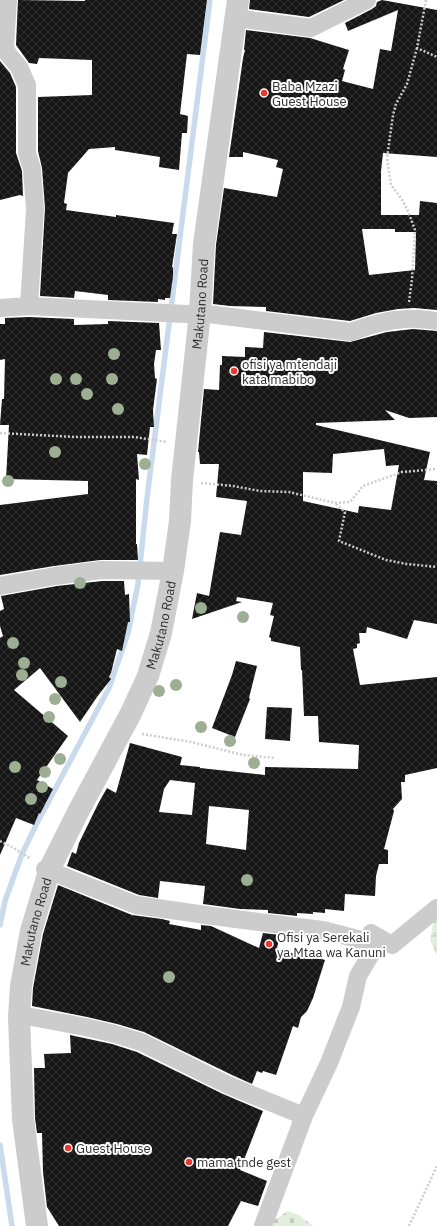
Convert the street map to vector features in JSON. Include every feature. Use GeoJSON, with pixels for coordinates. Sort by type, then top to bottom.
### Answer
{"type":"FeatureCollection","features":[{"type":"Feature","properties":{"kind":"street"},"geometry":{"type":"LineString","coordinates":[[8,0],[5,47],[8,54],[19,67],[27,84],[27,153],[32,169],[35,209],[29,306]]}},
{"type":"Feature","properties":{"kind":"street"},"geometry":{"type":"LineString","coordinates":[[237,9],[311,28],[366,0]]}},
{"type":"Feature","properties":{"kind":"street","name":"Makutano Road"},"geometry":{"type":"LineString","coordinates":[[37,1226],[23,1119],[19,1017],[21,986],[32,930],[47,870],[122,730],[148,676],[161,634],[173,571],[180,521],[182,480],[200,313],[204,244],[237,9]]}},
{"type":"Feature","properties":{"kind":"street"},"geometry":{"type":"LineString","coordinates":[[0,308],[29,306],[200,313],[351,332],[387,321],[407,318],[437,322]]}},
{"type":"Feature","properties":{"kind":"street"},"geometry":{"type":"LineString","coordinates":[[0,586],[55,576],[101,570],[173,571]]}},
{"type":"Feature","properties":{"kind":"street"},"geometry":{"type":"LineString","coordinates":[[47,870],[136,905],[221,918],[324,930],[377,944]]}},
{"type":"Feature","properties":{"kind":"street"},"geometry":{"type":"LineString","coordinates":[[377,944],[371,934],[392,945],[437,908]]}},
{"type":"Feature","properties":{"kind":"street"},"geometry":{"type":"LineString","coordinates":[[262,1226],[304,1116],[329,1063],[351,1007],[358,976],[377,944]]}},
{"type":"Feature","properties":{"kind":"street"},"geometry":{"type":"LineString","coordinates":[[19,1017],[21,1015],[52,1020],[115,1034],[140,1042],[228,1085],[304,1116]]}},
{"type":"Feature","properties":{"kind":"path"},"geometry":{"type":"LineString","coordinates":[[407,318],[412,279],[415,230],[408,211],[401,198],[391,185],[387,158],[393,115],[396,104],[408,84],[417,48],[426,0]]}},
{"type":"Feature","properties":{"kind":"path"},"geometry":{"type":"LineString","coordinates":[[417,48],[437,57]]}},
{"type":"Feature","properties":{"kind":"path"},"geometry":{"type":"LineString","coordinates":[[0,433],[75,437],[134,436],[186,444]]}},
{"type":"Feature","properties":{"kind":"path"},"geometry":{"type":"LineString","coordinates":[[182,480],[260,491],[289,492],[335,504],[350,502],[363,486],[402,472],[437,469]]}},
{"type":"Feature","properties":{"kind":"path"},"geometry":{"type":"LineString","coordinates":[[335,504],[345,512],[339,541],[386,560],[437,567]]}},
{"type":"Feature","properties":{"kind":"path"},"geometry":{"type":"LineString","coordinates":[[122,730],[191,742],[243,754],[275,758]]}},
{"type":"Feature","properties":{"kind":"path"},"geometry":{"type":"LineString","coordinates":[[0,841],[47,870]]}},
{"type":"Feature","properties":{"kind":"path"},"geometry":{"type":"LineString","coordinates":[[409,1226],[437,1166]]}},
{"type":"Feature","properties":{"kind":"green space"},"geometry":{"type":"Polygon","coordinates":[[[437,902],[437,956],[430,940],[437,902]]]}},
{"type":"Feature","properties":{"kind":"green space"},"geometry":{"type":"Polygon","coordinates":[[[288,1211],[299,1215],[313,1226],[265,1226],[288,1211]]]}},
{"type":"Feature","properties":{"kind":"building"},"geometry":{"type":"Polygon","coordinates":[[[18,0],[207,0],[200,55],[187,54],[180,114],[188,116],[187,133],[182,133],[179,170],[159,167],[160,157],[115,150],[115,147],[89,149],[68,173],[64,203],[67,204],[66,210],[174,223],[172,234],[177,234],[172,267],[173,276],[170,298],[165,298],[165,300],[158,299],[158,302],[108,300],[108,295],[75,291],[74,298],[40,296],[45,208],[42,168],[38,151],[38,97],[92,95],[92,60],[39,58],[37,64],[29,63],[16,45],[18,0]]]}},
{"type":"Feature","properties":{"kind":"building"},"geometry":{"type":"Polygon","coordinates":[[[250,0],[344,0],[309,17],[249,9],[250,0]]]}},
{"type":"Feature","properties":{"kind":"building"},"geometry":{"type":"Polygon","coordinates":[[[382,0],[437,10],[437,157],[383,153],[381,171],[381,215],[419,215],[420,201],[437,203],[437,310],[414,308],[398,309],[376,313],[350,321],[266,311],[266,307],[213,304],[216,245],[224,188],[277,197],[283,169],[276,167],[278,160],[243,152],[243,157],[229,157],[245,50],[246,30],[310,38],[349,50],[343,69],[345,70],[342,81],[373,89],[380,49],[391,51],[398,10],[348,31],[345,23],[372,9],[376,6],[377,2],[382,0]],[[362,229],[369,275],[415,270],[416,232],[395,232],[395,229],[362,229]]]}},
{"type":"Feature","properties":{"kind":"building"},"geometry":{"type":"Polygon","coordinates":[[[0,61],[10,73],[16,87],[16,153],[22,171],[23,196],[20,195],[0,200],[0,61]]]}},
{"type":"Feature","properties":{"kind":"building"},"geometry":{"type":"Polygon","coordinates":[[[29,317],[74,319],[74,325],[108,324],[108,321],[159,323],[161,350],[156,350],[154,364],[155,378],[157,379],[153,410],[154,427],[150,427],[147,455],[137,454],[139,480],[136,479],[136,544],[138,560],[100,560],[0,575],[0,505],[88,494],[88,481],[6,479],[9,425],[0,425],[2,399],[4,399],[5,359],[0,360],[0,324],[5,324],[5,318],[29,317]]]}},
{"type":"Feature","properties":{"kind":"building"},"geometry":{"type":"Polygon","coordinates":[[[413,329],[437,331],[437,417],[409,418],[385,410],[395,420],[316,423],[316,425],[430,452],[424,480],[437,481],[437,624],[414,620],[407,639],[367,627],[366,633],[359,633],[360,643],[357,644],[357,648],[353,649],[360,685],[437,677],[437,768],[405,775],[405,782],[401,782],[402,799],[393,809],[394,811],[384,849],[388,850],[388,864],[379,864],[376,876],[375,896],[345,894],[344,911],[325,909],[325,913],[297,913],[297,916],[268,913],[268,910],[240,909],[203,904],[205,886],[160,881],[158,898],[139,895],[67,866],[72,852],[76,854],[79,843],[107,788],[116,793],[130,743],[182,757],[180,765],[200,768],[265,775],[265,767],[358,769],[359,745],[319,742],[318,716],[304,716],[300,647],[271,641],[271,638],[269,637],[274,616],[270,615],[273,603],[237,597],[236,601],[242,602],[192,619],[197,593],[209,596],[220,532],[241,535],[247,501],[216,497],[219,464],[200,464],[198,452],[204,389],[219,390],[220,365],[222,365],[222,356],[245,357],[245,347],[263,348],[264,332],[350,342],[387,332],[413,329]],[[384,449],[333,454],[332,473],[303,472],[303,501],[358,513],[359,506],[391,510],[399,465],[386,466],[384,449]],[[170,780],[164,789],[159,812],[192,815],[195,783],[170,780]],[[209,806],[206,844],[246,850],[249,810],[209,806]]]}},
{"type":"Feature","properties":{"kind":"building"},"geometry":{"type":"Polygon","coordinates":[[[102,581],[124,581],[125,595],[129,594],[130,622],[128,622],[122,651],[117,649],[109,677],[111,679],[80,722],[40,668],[14,690],[68,736],[37,780],[53,789],[34,825],[16,818],[0,855],[0,638],[3,636],[0,626],[0,611],[4,609],[1,596],[57,586],[102,581]]]}},
{"type":"Feature","properties":{"kind":"building"},"geometry":{"type":"Polygon","coordinates":[[[236,661],[257,666],[250,699],[235,737],[212,728],[236,661]]]}},
{"type":"Feature","properties":{"kind":"building"},"geometry":{"type":"Polygon","coordinates":[[[267,707],[292,708],[290,741],[265,739],[267,707]]]}},
{"type":"Feature","properties":{"kind":"building"},"geometry":{"type":"Polygon","coordinates":[[[58,885],[132,915],[162,919],[170,921],[169,924],[201,930],[201,925],[211,926],[259,948],[263,933],[280,935],[277,948],[310,959],[311,956],[325,960],[313,998],[307,1011],[301,1017],[298,1028],[293,1026],[276,1075],[263,1071],[262,1073],[257,1071],[252,1084],[144,1032],[87,1017],[32,1006],[33,988],[43,934],[58,885]]]}},
{"type":"Feature","properties":{"kind":"building"},"geometry":{"type":"Polygon","coordinates":[[[70,1035],[112,1044],[137,1052],[223,1094],[263,1111],[240,1170],[267,1181],[258,1206],[241,1201],[228,1226],[59,1226],[47,1207],[43,1172],[42,1133],[37,1133],[35,1118],[34,1068],[45,1068],[44,1054],[71,1053],[70,1035]]]}},
{"type":"Feature","properties":{"kind":"waterway"},"geometry":{"type":"LineString","coordinates":[[0,925],[5,901],[22,854],[109,688],[128,633],[138,584],[147,498],[210,0]]}},
{"type":"Feature","properties":{"kind":"waterway"},"geometry":{"type":"LineString","coordinates":[[0,1145],[12,1226]]}},
{"type":"Feature","properties":{"kind":"place","name":"Baba Mzazi Guest House"},"geometry":{"type":"Point","coordinates":[264,93]}},
{"type":"Feature","properties":{"kind":"place","name":"ofisi ya mtendaji kata mabibo"},"geometry":{"type":"Point","coordinates":[234,371]}},
{"type":"Feature","properties":{"kind":"place","name":"Ofisi ya Serekali ya Mtaa wa Kanuni"},"geometry":{"type":"Point","coordinates":[269,944]}},
{"type":"Feature","properties":{"kind":"place","name":"Guest House"},"geometry":{"type":"Point","coordinates":[68,1148]}},
{"type":"Feature","properties":{"kind":"place","name":"mama tnde gest"},"geometry":{"type":"Point","coordinates":[189,1162]}}]}
